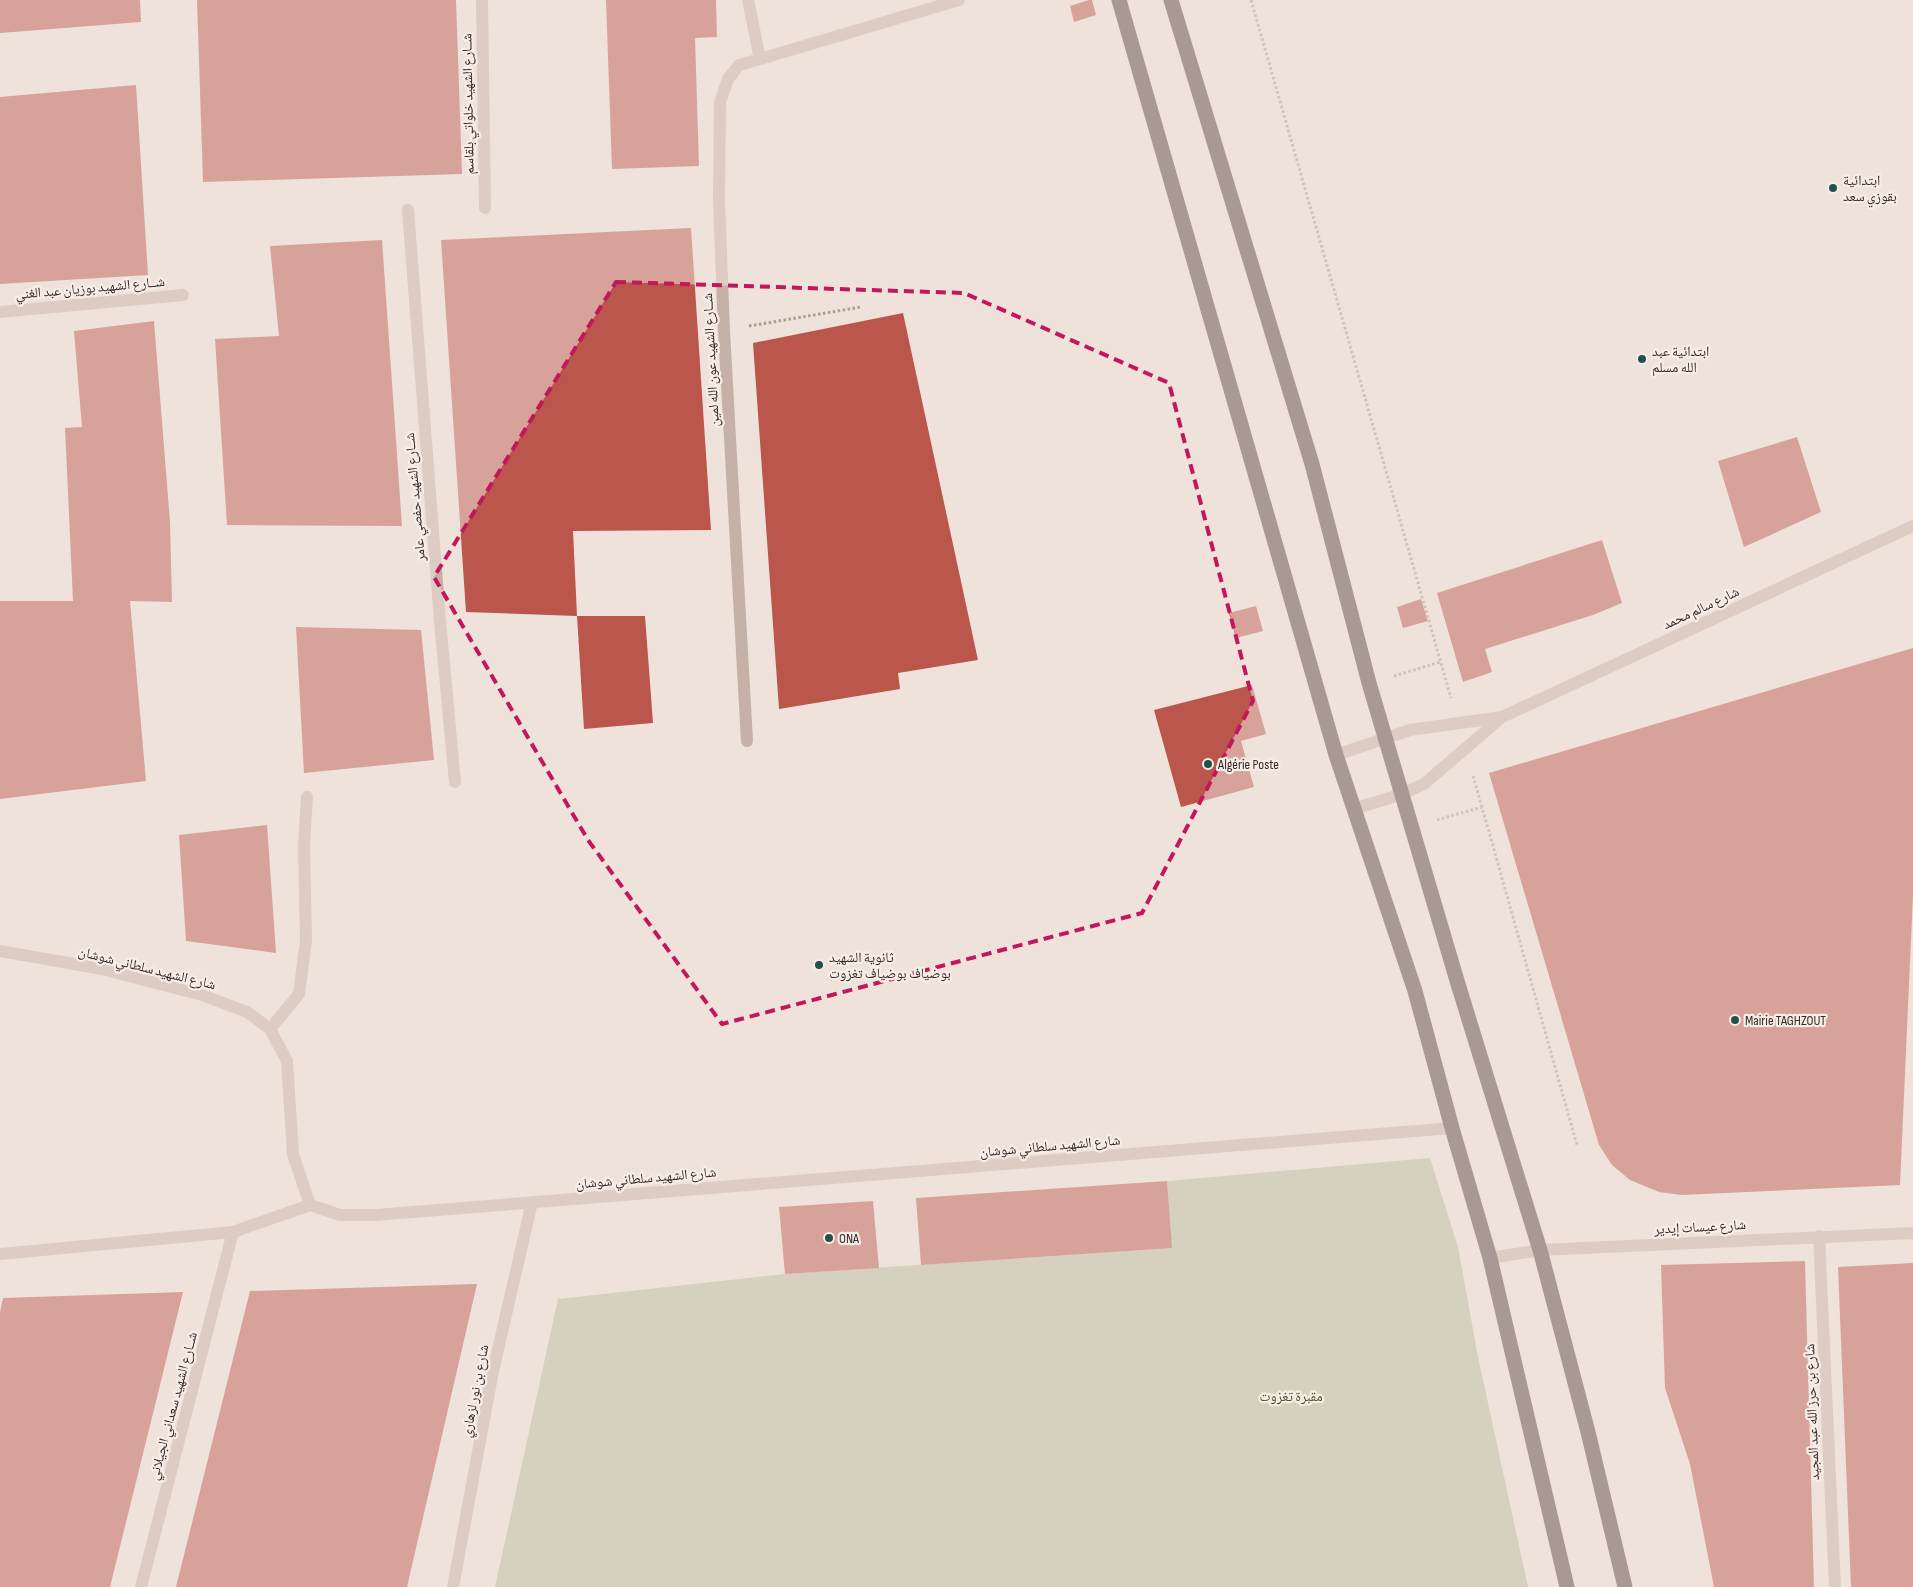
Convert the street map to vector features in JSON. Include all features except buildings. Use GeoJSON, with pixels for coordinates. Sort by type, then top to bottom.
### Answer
{"type":"FeatureCollection","features":[{"type":"Feature","properties":{"kind":"highway"},"geometry":{"type":"LineString","coordinates":[[1119,0],[1165,156],[1220,357],[1336,755],[1415,991],[1490,1258],[1567,1587]]}},
{"type":"Feature","properties":{"kind":"highway"},"geometry":{"type":"LineString","coordinates":[[1171,0],[1312,464],[1369,683],[1540,1250],[1588,1432],[1625,1587]]}},
{"type":"Feature","properties":{"kind":"street","name":"شــارع الشهيد خلواتي بلقاسم"},"geometry":{"type":"LineString","coordinates":[[482,0],[485,208]]}},
{"type":"Feature","properties":{"kind":"street"},"geometry":{"type":"LineString","coordinates":[[748,0],[760,59]]}},
{"type":"Feature","properties":{"kind":"street","name":"شــارع الشهيد عون الله لمين"},"geometry":{"type":"LineString","coordinates":[[747,741],[724,331],[719,200],[720,102],[728,78],[739,65],[959,0]]}},
{"type":"Feature","properties":{"kind":"street","name":"شــارع الشهيد حفصي عامر"},"geometry":{"type":"LineString","coordinates":[[408,210],[455,782]]}},
{"type":"Feature","properties":{"kind":"street","name":"شــارع الشهيد بوزيان عبد الغني"},"geometry":{"type":"LineString","coordinates":[[0,312],[183,295]]}},
{"type":"Feature","properties":{"kind":"street","name":"شارع سالم محمد"},"geometry":{"type":"LineString","coordinates":[[1354,809],[1402,794],[1424,784],[1502,717],[1913,526]]}},
{"type":"Feature","properties":{"kind":"street","name":"شارع سالم محمد"},"geometry":{"type":"LineString","coordinates":[[1336,755],[1410,730],[1502,717]]}},
{"type":"Feature","properties":{"kind":"street"},"geometry":{"type":"LineString","coordinates":[[270,1029],[299,994],[306,940],[304,846],[307,798]]}},
{"type":"Feature","properties":{"kind":"street","name":"شارع الشهيد سلطاني شوشان"},"geometry":{"type":"LineString","coordinates":[[0,951],[102,969],[202,995],[247,1012],[270,1029],[286,1061],[293,1154],[310,1205],[340,1215],[376,1215],[1452,1128]]}},
{"type":"Feature","properties":{"kind":"street","name":"شارع بن نور لزهاري"},"geometry":{"type":"LineString","coordinates":[[453,1587],[493,1371],[532,1202]]}},
{"type":"Feature","properties":{"kind":"street"},"geometry":{"type":"LineString","coordinates":[[0,1254],[234,1232],[310,1205]]}},
{"type":"Feature","properties":{"kind":"street","name":"شــارع الشهيد سعداني الجيلاني"},"geometry":{"type":"LineString","coordinates":[[141,1587],[234,1232]]}},
{"type":"Feature","properties":{"kind":"street","name":"شارع عيسات إيدير"},"geometry":{"type":"LineString","coordinates":[[1490,1258],[1540,1250],[1913,1233]]}},
{"type":"Feature","properties":{"kind":"street","name":"شارع بن حرز الله عبد المجيد"},"geometry":{"type":"LineString","coordinates":[[1819,1236],[1834,1587]]}},
{"type":"Feature","properties":{"kind":"path"},"geometry":{"type":"LineString","coordinates":[[1252,0],[1458,723]]}},
{"type":"Feature","properties":{"kind":"path"},"geometry":{"type":"LineString","coordinates":[[724,331],[861,306]]}},
{"type":"Feature","properties":{"kind":"path"},"geometry":{"type":"LineString","coordinates":[[1369,683],[1440,662]]}},
{"type":"Feature","properties":{"kind":"path"},"geometry":{"type":"LineString","coordinates":[[1465,749],[1577,1146]]}},
{"type":"Feature","properties":{"kind":"path"},"geometry":{"type":"LineString","coordinates":[[1412,827],[1482,807]]}},
{"type":"Feature","properties":{"kind":"highlighted area"},"geometry":{"type":"Polygon","coordinates":[[[616,282],[964,293],[1169,383],[1253,701],[1142,913],[722,1024],[588,840],[434,577],[616,282]]]}},
{"type":"Feature","properties":{"kind":"green space","name":"مقبرة تغزوت"},"geometry":{"type":"Polygon","coordinates":[[[1430,1158],[1458,1247],[1478,1357],[1528,1587],[495,1587],[558,1299],[785,1274],[1171,1248],[1167,1181],[1430,1158]]]}},
{"type":"Feature","properties":{"kind":"place","name":"ابتدائية بقوزي سعد"},"geometry":{"type":"Point","coordinates":[1833,188]}},
{"type":"Feature","properties":{"kind":"place","name":"ابتدائية عبد الله مسلم"},"geometry":{"type":"Point","coordinates":[1642,359]}},
{"type":"Feature","properties":{"kind":"place","name":"Algérie Poste"},"geometry":{"type":"Point","coordinates":[1208,764]}},
{"type":"Feature","properties":{"kind":"place","name":"ثانوية الشهيد بوضياف بوضياف تغزوت"},"geometry":{"type":"Point","coordinates":[819,965]}},
{"type":"Feature","properties":{"kind":"place","name":"Mairie TAGHZOUT"},"geometry":{"type":"Point","coordinates":[1735,1020]}},
{"type":"Feature","properties":{"kind":"place","name":"ONA"},"geometry":{"type":"Point","coordinates":[829,1238]}}]}
